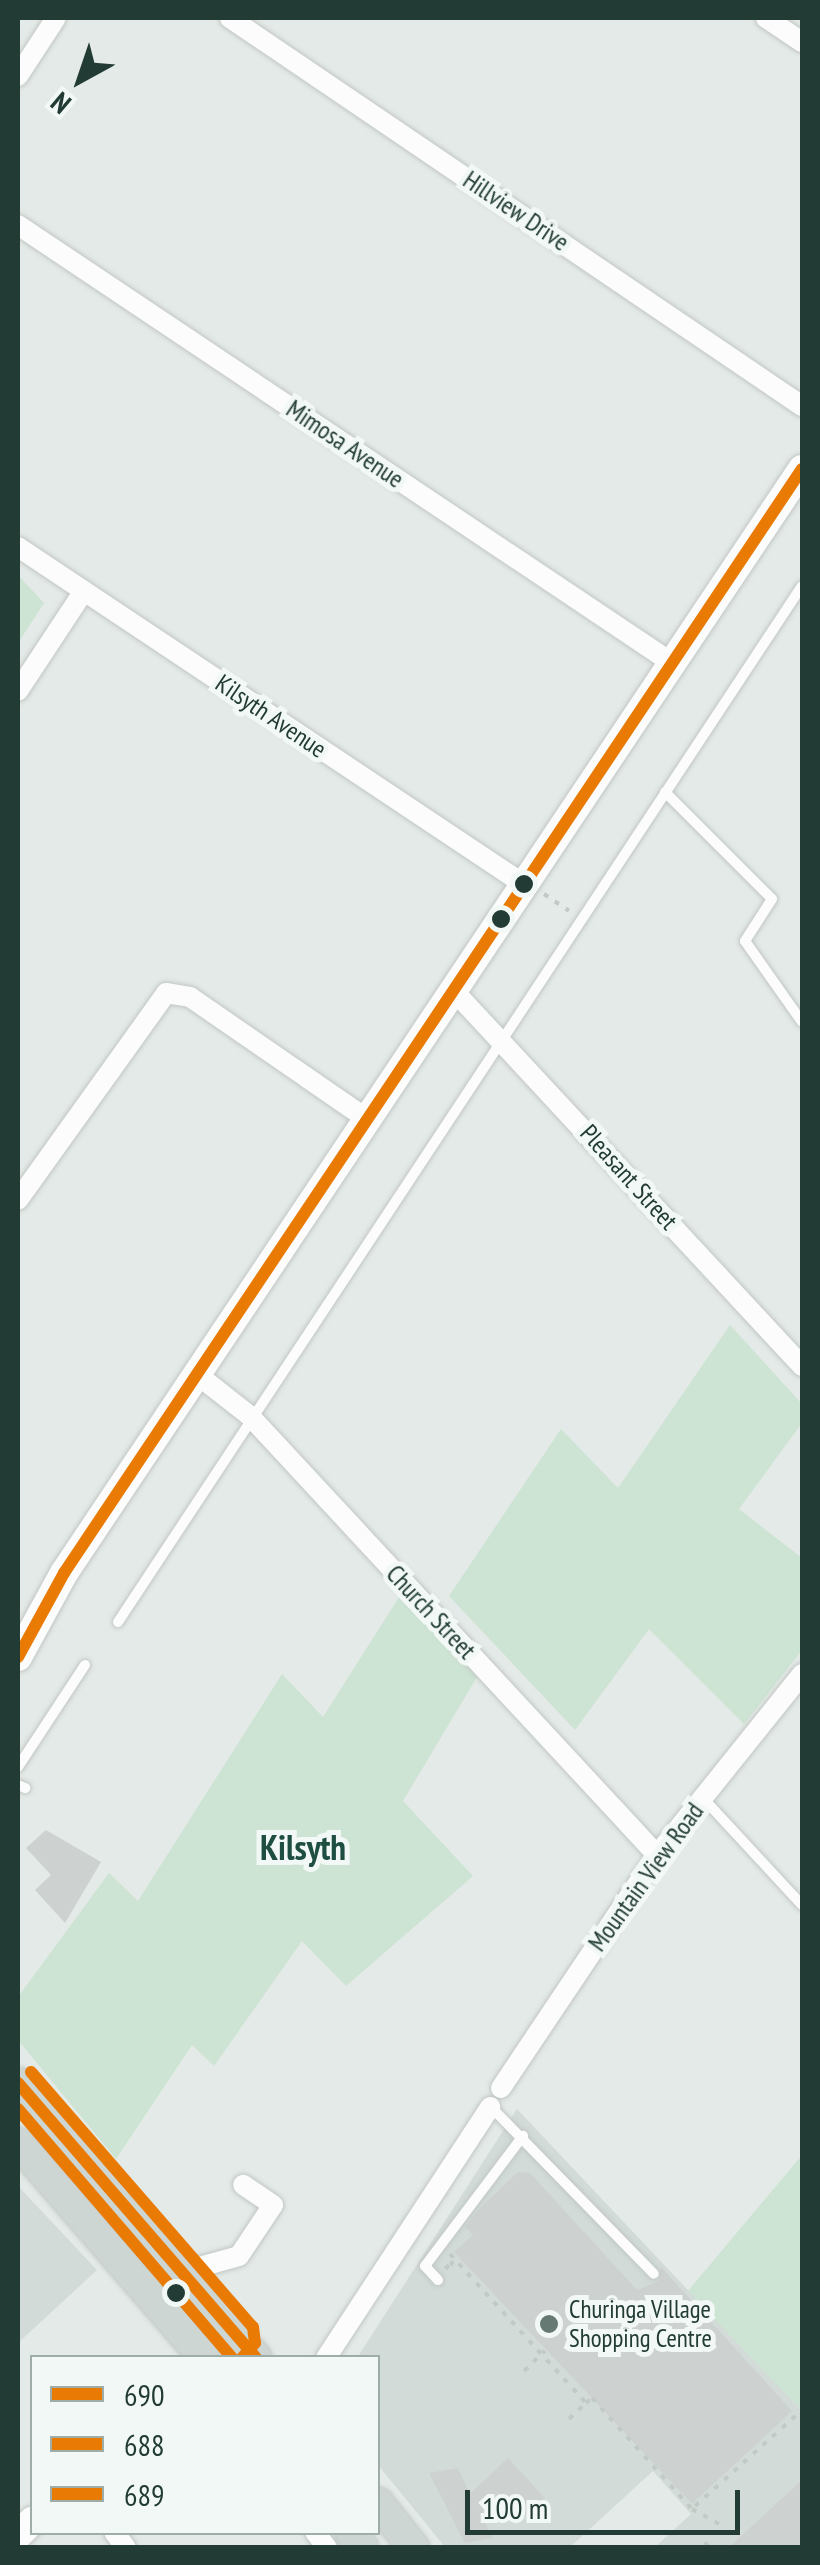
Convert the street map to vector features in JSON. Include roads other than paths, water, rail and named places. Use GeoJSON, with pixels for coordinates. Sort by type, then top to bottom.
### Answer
{"type":"FeatureCollection","features":[{"type":"Feature","properties":{"kind":"main road"},"geometry":{"type":"LineString","coordinates":[[18,1657],[64,1572],[199,1376],[454,990],[533,888],[672,662],[802,469]]}},
{"type":"Feature","properties":{"kind":"main road"},"geometry":{"type":"LineString","coordinates":[[18,2083],[178,2273],[248,2347],[224,2355]]}},
{"type":"Feature","properties":{"kind":"main road"},"geometry":{"type":"LineString","coordinates":[[18,2143],[201,2355]]}},
{"type":"Feature","properties":{"kind":"main road"},"geometry":{"type":"LineString","coordinates":[[380,2506],[414,2548]]}},
{"type":"Feature","properties":{"kind":"street"},"geometry":{"type":"LineString","coordinates":[[18,76],[56,18]]}},
{"type":"Feature","properties":{"kind":"street","name":"Hillview Drive"},"geometry":{"type":"LineString","coordinates":[[230,18],[802,406]]}},
{"type":"Feature","properties":{"kind":"street"},"geometry":{"type":"LineString","coordinates":[[766,18],[802,42]]}},
{"type":"Feature","properties":{"kind":"street","name":"Mimosa Avenue"},"geometry":{"type":"LineString","coordinates":[[18,226],[672,662]]}},
{"type":"Feature","properties":{"kind":"street","name":"Kilsyth Avenue"},"geometry":{"type":"LineString","coordinates":[[18,547],[533,888]]}},
{"type":"Feature","properties":{"kind":"street"},"geometry":{"type":"LineString","coordinates":[[18,691],[84,592]]}},
{"type":"Feature","properties":{"kind":"street","name":"Pleasant Street"},"geometry":{"type":"LineString","coordinates":[[454,990],[502,1037],[802,1366]]}},
{"type":"Feature","properties":{"kind":"street"},"geometry":{"type":"LineString","coordinates":[[18,1200],[166,994],[190,997],[367,1120]]}},
{"type":"Feature","properties":{"kind":"street","name":"Church Street"},"geometry":{"type":"LineString","coordinates":[[199,1376],[249,1415],[657,1855]]}},
{"type":"Feature","properties":{"kind":"street","name":"Mountain View Road"},"geometry":{"type":"LineString","coordinates":[[328,2355],[657,1855],[802,1674]]}},
{"type":"Feature","properties":{"kind":"street"},"geometry":{"type":"LineString","coordinates":[[178,2273],[239,2256],[273,2205],[244,2184]]}},
{"type":"Feature","properties":{"kind":"lane"},"geometry":{"type":"LineString","coordinates":[[118,1622],[249,1415],[802,586]]}},
{"type":"Feature","properties":{"kind":"lane"},"geometry":{"type":"LineString","coordinates":[[665,792],[772,899],[745,941],[802,1022]]}},
{"type":"Feature","properties":{"kind":"lane"},"geometry":{"type":"LineString","coordinates":[[18,1767],[86,1665]]}},
{"type":"Feature","properties":{"kind":"lane"},"geometry":{"type":"LineString","coordinates":[[704,1798],[802,1905]]}},
{"type":"Feature","properties":{"kind":"lane"},"geometry":{"type":"LineString","coordinates":[[495,2098],[522,2136],[654,2274]]}},
{"type":"Feature","properties":{"kind":"lane"},"geometry":{"type":"LineString","coordinates":[[438,2280],[425,2266],[522,2136]]}},
{"type":"Feature","properties":{"kind":"lane"},"geometry":{"type":"LineString","coordinates":[[503,2164],[513,2176]]}},
{"type":"Feature","properties":{"kind":"place","name":"Churinga Village Shopping Centre"},"geometry":{"type":"Point","coordinates":[549,2324]}},
{"type":"Feature","properties":{"kind":"district","name":"Kilsyth"},"geometry":{"type":"Point","coordinates":[303,1847]}}]}
